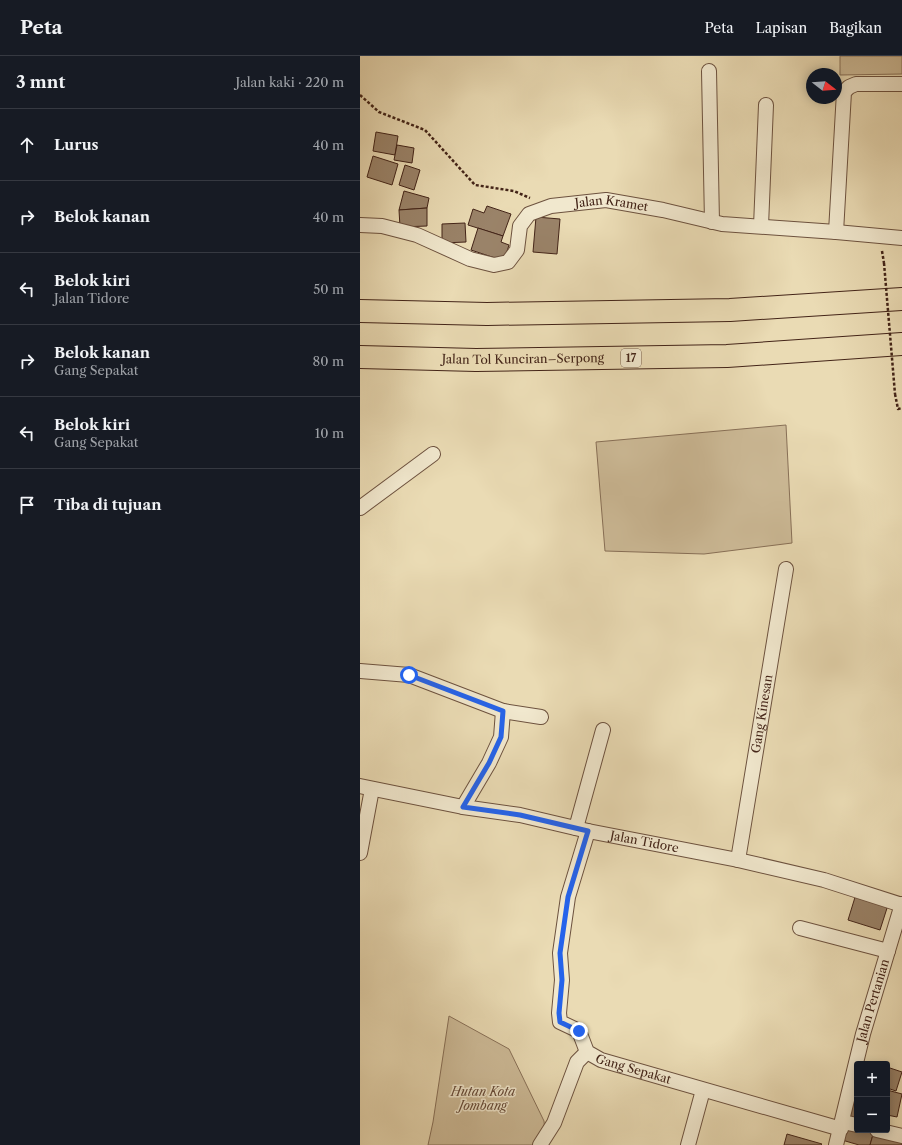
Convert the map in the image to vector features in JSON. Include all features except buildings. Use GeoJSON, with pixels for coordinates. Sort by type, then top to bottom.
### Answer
{"type":"FeatureCollection","features":[{"type":"Feature","properties":{"kind":"highway"},"geometry":{"type":"LineString","coordinates":[[360,311],[487,314],[730,310],[902,299]]}},
{"type":"Feature","properties":{"kind":"highway","name":"Jalan Tol Kunciran–Serpong"},"geometry":{"type":"LineString","coordinates":[[360,357],[476,360],[727,356],[902,344]]}},
{"type":"Feature","properties":{"kind":"street"},"geometry":{"type":"LineString","coordinates":[[709,71],[712,222]]}},
{"type":"Feature","properties":{"kind":"street"},"geometry":{"type":"LineString","coordinates":[[836,232],[844,92],[849,87],[856,84],[902,84]]}},
{"type":"Feature","properties":{"kind":"street"},"geometry":{"type":"LineString","coordinates":[[762,226],[766,105]]}},
{"type":"Feature","properties":{"kind":"street","name":"Jalan Kramet"},"geometry":{"type":"LineString","coordinates":[[360,225],[382,226],[417,234],[470,259],[494,265],[508,262],[517,250],[520,226],[529,214],[551,206],[606,200],[663,210],[712,222],[902,238]]}},
{"type":"Feature","properties":{"kind":"street"},"geometry":{"type":"LineString","coordinates":[[360,508],[434,454]]}},
{"type":"Feature","properties":{"kind":"street","name":"Gang Kinesan"},"geometry":{"type":"LineString","coordinates":[[738,860],[786,568]]}},
{"type":"Feature","properties":{"kind":"street"},"geometry":{"type":"LineString","coordinates":[[360,671],[409,675],[503,711],[541,717]]}},
{"type":"Feature","properties":{"kind":"street"},"geometry":{"type":"LineString","coordinates":[[463,807],[489,763],[501,737],[503,711]]}},
{"type":"Feature","properties":{"kind":"street"},"geometry":{"type":"LineString","coordinates":[[582,830],[602,730]]}},
{"type":"Feature","properties":{"kind":"street"},"geometry":{"type":"LineString","coordinates":[[360,853],[366,787]]}},
{"type":"Feature","properties":{"kind":"street","name":"Jalan Tidore"},"geometry":{"type":"LineString","coordinates":[[366,787],[463,807],[520,815],[582,830],[738,860],[824,880],[902,904]]}},
{"type":"Feature","properties":{"kind":"street","name":"Gang Sepakat"},"geometry":{"type":"LineString","coordinates":[[582,830],[568,897],[560,953],[562,980],[559,1013],[560,1022],[579,1031],[587,1052],[601,1060],[703,1090],[842,1125],[854,1125]]}},
{"type":"Feature","properties":{"kind":"street","name":"Jalan Pertanian"},"geometry":{"type":"LineString","coordinates":[[836,1145],[863,1034],[902,904]]}},
{"type":"Feature","properties":{"kind":"street"},"geometry":{"type":"LineString","coordinates":[[800,928],[888,951]]}},
{"type":"Feature","properties":{"kind":"street"},"geometry":{"type":"LineString","coordinates":[[540,1145],[554,1123],[577,1062],[587,1052]]}},
{"type":"Feature","properties":{"kind":"street"},"geometry":{"type":"LineString","coordinates":[[688,1145],[703,1090]]}},
{"type":"Feature","properties":{"kind":"street"},"geometry":{"type":"LineString","coordinates":[[890,1133],[902,1136]]}},
{"type":"Feature","properties":{"kind":"path"},"geometry":{"type":"LineString","coordinates":[[360,95],[378,112],[425,130],[475,185],[514,191],[551,206]]}},
{"type":"Feature","properties":{"kind":"path"},"geometry":{"type":"LineString","coordinates":[[884,264],[895,394],[898,409],[902,408]]}},
{"type":"Feature","properties":{"kind":"green space"},"geometry":{"type":"Polygon","coordinates":[[[840,56],[902,56],[902,74],[842,75],[842,68],[840,68],[840,56]]]}},
{"type":"Feature","properties":{"kind":"green space"},"geometry":{"type":"Polygon","coordinates":[[[786,425],[792,543],[704,554],[605,551],[596,442],[786,425]]]}},
{"type":"Feature","properties":{"kind":"green space","name":"Hutan Kota Jombang"},"geometry":{"type":"Polygon","coordinates":[[[449,1016],[509,1049],[544,1121],[546,1145],[428,1145],[433,1122],[449,1016]]]}},
{"type":"Feature","properties":{"kind":"route"},"geometry":{"type":"LineString","coordinates":[[409,675],[503,711],[501,737],[489,763],[463,807],[520,815],[588,831],[568,897],[560,953],[562,967],[559,1013],[560,1022],[579,1031]]}}]}
